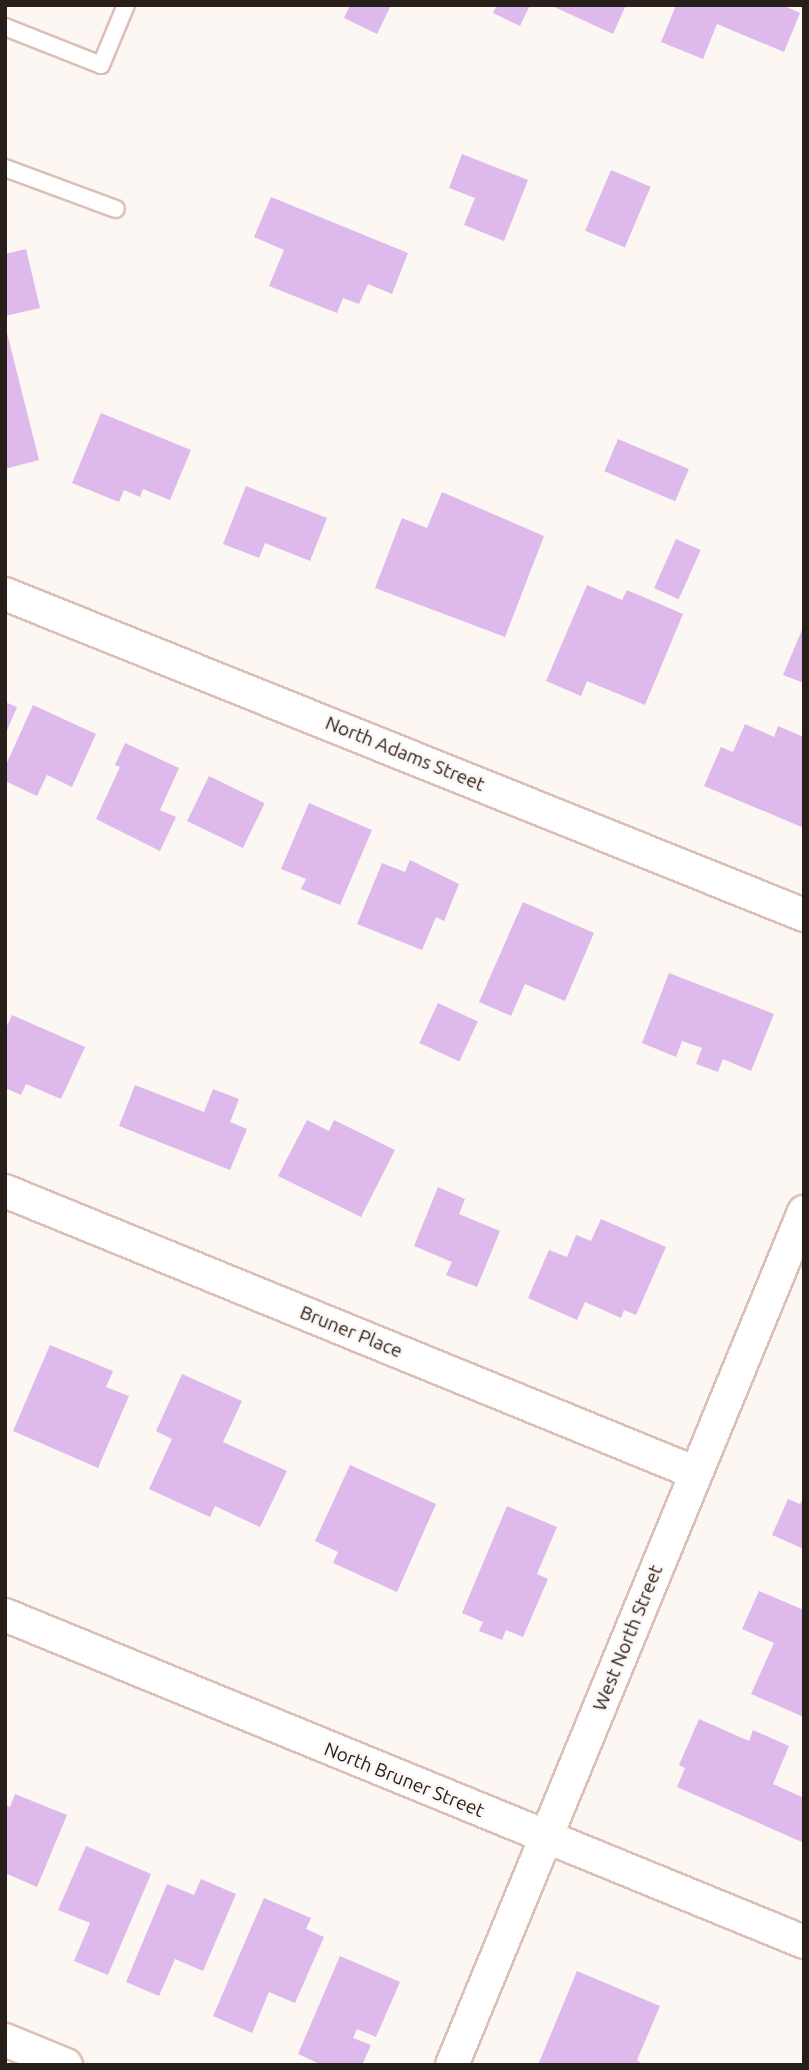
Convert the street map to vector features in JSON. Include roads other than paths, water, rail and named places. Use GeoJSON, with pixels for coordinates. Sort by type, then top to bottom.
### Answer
{"type":"FeatureCollection","features":[{"type":"Feature","properties":{"kind":"street","name":"North Adams Street"},"geometry":{"type":"LineString","coordinates":[[5,594],[804,915]]}},
{"type":"Feature","properties":{"kind":"street","name":"Bruner Place"},"geometry":{"type":"LineString","coordinates":[[5,1191],[696,1473]]}},
{"type":"Feature","properties":{"kind":"street","name":"West North Street"},"geometry":{"type":"LineString","coordinates":[[452,2065],[804,1212]]}},
{"type":"Feature","properties":{"kind":"street","name":"North Bruner Street"},"geometry":{"type":"LineString","coordinates":[[5,1615],[546,1839],[804,1942]]}},
{"type":"Feature","properties":{"kind":"street"},"geometry":{"type":"LineString","coordinates":[[5,2040],[66,2065]]}},
{"type":"Feature","properties":{"kind":"lane"},"geometry":{"type":"LineString","coordinates":[[5,27],[101,65],[126,5]]}},
{"type":"Feature","properties":{"kind":"lane"},"geometry":{"type":"LineString","coordinates":[[5,168],[116,209]]}}]}
